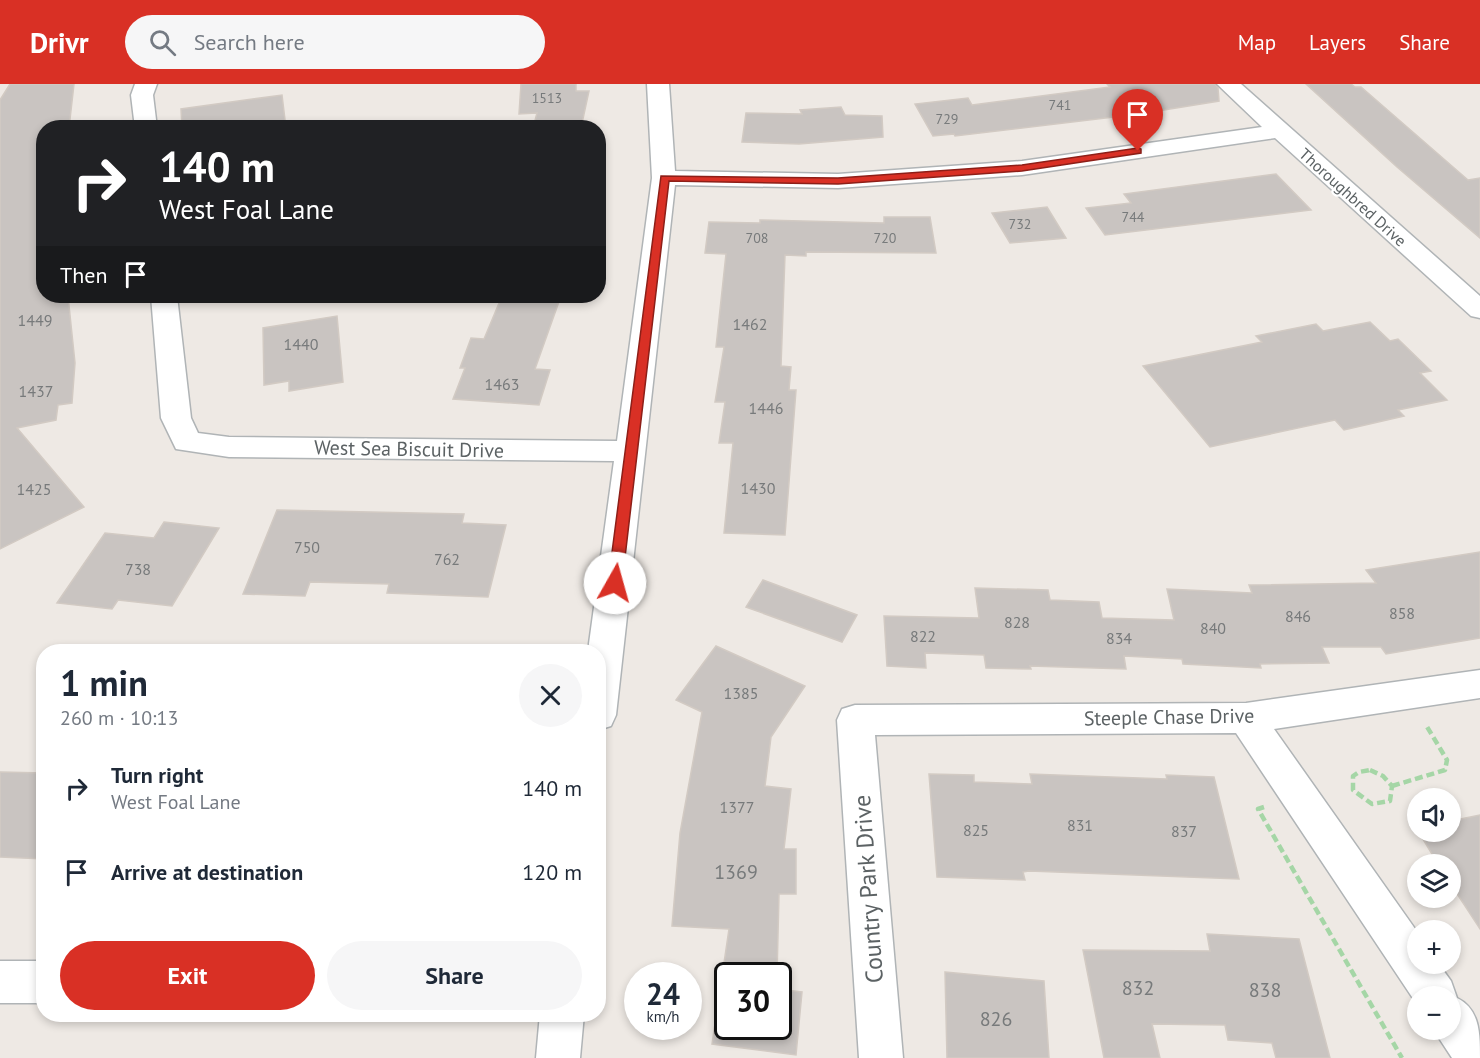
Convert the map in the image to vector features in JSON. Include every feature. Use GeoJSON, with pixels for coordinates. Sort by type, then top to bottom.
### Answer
{"type":"FeatureCollection","features":[{"type":"Feature","properties":{"kind":"street"},"geometry":{"type":"LineString","coordinates":[[145,120],[142,95],[146,84]]}},
{"type":"Feature","properties":{"kind":"street"},"geometry":{"type":"LineString","coordinates":[[606,651],[664,178],[658,84]]}},
{"type":"Feature","properties":{"kind":"street","name":"Thoroughbred Drive"},"geometry":{"type":"LineString","coordinates":[[1228,84],[1480,310]]}},
{"type":"Feature","properties":{"kind":"street"},"geometry":{"type":"LineString","coordinates":[[664,178],[838,181],[999,170],[1278,131]]}},
{"type":"Feature","properties":{"kind":"street","name":"West Sea Biscuit Drive"},"geometry":{"type":"LineString","coordinates":[[165,303],[176,418],[187,442],[229,447],[631,452]]}},
{"type":"Feature","properties":{"kind":"street","name":"Steeple Chase Drive"},"geometry":{"type":"LineString","coordinates":[[855,720],[1246,718],[1480,684]]}},
{"type":"Feature","properties":{"kind":"street"},"geometry":{"type":"LineString","coordinates":[[1246,718],[1429,986]]}},
{"type":"Feature","properties":{"kind":"street","name":"Country Park Drive"},"geometry":{"type":"LineString","coordinates":[[855,720],[881,1058]]}},
{"type":"Feature","properties":{"kind":"street"},"geometry":{"type":"LineString","coordinates":[[0,982],[36,982]]}},
{"type":"Feature","properties":{"kind":"street"},"geometry":{"type":"LineString","coordinates":[[558,1058],[561,1022]]}},
{"type":"Feature","properties":{"kind":"street"},"geometry":{"type":"LineString","coordinates":[[1461,1033],[1478,1058]]}},
{"type":"Feature","properties":{"kind":"path"},"geometry":{"type":"LineString","coordinates":[[1392,786],[1445,770],[1447,760],[1426,725]]}},
{"type":"Feature","properties":{"kind":"path"},"geometry":{"type":"LineString","coordinates":[[1370,770],[1383,776],[1392,786],[1390,801],[1372,804],[1353,790],[1351,779],[1358,771],[1370,770]]}},
{"type":"Feature","properties":{"kind":"path"},"geometry":{"type":"LineString","coordinates":[[1268,806],[1258,809],[1402,1058]]}},
{"type":"Feature","properties":{"kind":"building"},"geometry":{"type":"Polygon","coordinates":[[[10,84],[74,84],[70,120],[36,120],[36,303],[69,303],[75,363],[72,403],[58,405],[56,420],[17,428],[84,507],[0,549],[0,100],[10,84]]]}},
{"type":"Feature","properties":{"kind":"building"},"geometry":{"type":"Polygon","coordinates":[[[521,84],[576,84],[576,91],[589,91],[583,120],[535,120],[537,113],[519,114],[521,84]]]}},
{"type":"Feature","properties":{"kind":"building"},"geometry":{"type":"Polygon","coordinates":[[[1107,84],[1215,84],[1218,88],[1219,101],[1139,114],[955,136],[954,134],[933,136],[915,104],[968,98],[972,105],[1110,87],[1107,84]]]}},
{"type":"Feature","properties":{"kind":"building"},"geometry":{"type":"Polygon","coordinates":[[[1306,84],[1351,84],[1361,87],[1468,180],[1480,178],[1480,238],[1397,167],[1306,84]]]}},
{"type":"Feature","properties":{"kind":"building"},"geometry":{"type":"Polygon","coordinates":[[[282,95],[285,120],[182,120],[181,109],[282,95]]]}},
{"type":"Feature","properties":{"kind":"building"},"geometry":{"type":"Polygon","coordinates":[[[841,107],[845,115],[882,116],[883,137],[799,144],[742,142],[746,113],[802,114],[800,110],[841,107]]]}},
{"type":"Feature","properties":{"kind":"building"},"geometry":{"type":"Polygon","coordinates":[[[1276,174],[1311,210],[1105,235],[1086,208],[1131,203],[1124,194],[1276,174]]]}},
{"type":"Feature","properties":{"kind":"building"},"geometry":{"type":"Polygon","coordinates":[[[1047,207],[1066,238],[1010,243],[992,213],[1047,207]]]}},
{"type":"Feature","properties":{"kind":"building"},"geometry":{"type":"Polygon","coordinates":[[[884,217],[930,217],[936,253],[806,252],[806,256],[785,255],[781,366],[791,367],[789,390],[796,390],[785,535],[724,533],[733,443],[719,443],[725,402],[715,402],[724,347],[716,347],[726,254],[705,253],[709,222],[760,223],[760,220],[884,223],[884,217]]]}},
{"type":"Feature","properties":{"kind":"building"},"geometry":{"type":"Polygon","coordinates":[[[499,303],[559,303],[535,369],[550,370],[539,405],[453,399],[465,368],[460,368],[471,338],[484,339],[499,303]]]}},
{"type":"Feature","properties":{"kind":"building"},"geometry":{"type":"Polygon","coordinates":[[[337,316],[343,382],[289,391],[289,381],[264,385],[263,328],[337,316]]]}},
{"type":"Feature","properties":{"kind":"building"},"geometry":{"type":"Polygon","coordinates":[[[1370,322],[1390,341],[1398,339],[1431,371],[1420,373],[1447,400],[1398,410],[1404,416],[1344,430],[1335,420],[1210,447],[1143,366],[1262,342],[1256,336],[1316,324],[1323,331],[1370,322]]]}},
{"type":"Feature","properties":{"kind":"building"},"geometry":{"type":"Polygon","coordinates":[[[277,510],[464,514],[462,523],[506,525],[488,597],[387,593],[389,584],[310,582],[305,596],[243,594],[277,510]]]}},
{"type":"Feature","properties":{"kind":"building"},"geometry":{"type":"Polygon","coordinates":[[[164,522],[219,528],[172,606],[118,600],[112,609],[57,603],[105,533],[154,538],[164,522]]]}},
{"type":"Feature","properties":{"kind":"building"},"geometry":{"type":"Polygon","coordinates":[[[1480,552],[1480,638],[1386,654],[1381,647],[1322,647],[1329,663],[1260,664],[1261,668],[1183,664],[1182,659],[1124,656],[1126,669],[1030,666],[1031,669],[986,668],[984,655],[925,653],[926,668],[887,666],[884,616],[979,618],[975,588],[1048,590],[1050,600],[1099,602],[1102,618],[1174,620],[1167,589],[1252,593],[1249,585],[1376,583],[1366,570],[1480,552]]]}},
{"type":"Feature","properties":{"kind":"building"},"geometry":{"type":"Polygon","coordinates":[[[763,580],[857,615],[842,642],[746,607],[763,580]]]}},
{"type":"Feature","properties":{"kind":"building"},"geometry":{"type":"Polygon","coordinates":[[[716,646],[805,686],[771,737],[765,786],[791,789],[784,849],[796,849],[796,894],[779,894],[777,962],[724,962],[729,929],[672,926],[680,833],[702,712],[676,700],[716,646]]]}},
{"type":"Feature","properties":{"kind":"building"},"geometry":{"type":"Polygon","coordinates":[[[0,772],[36,773],[36,859],[0,857],[0,772]]]}},
{"type":"Feature","properties":{"kind":"building"},"geometry":{"type":"Polygon","coordinates":[[[929,774],[974,775],[974,782],[1032,784],[1030,774],[1167,779],[1166,775],[1214,777],[1239,879],[1029,871],[1023,872],[1025,880],[937,877],[929,774]]]}},
{"type":"Feature","properties":{"kind":"building"},"geometry":{"type":"Polygon","coordinates":[[[1480,815],[1480,929],[1461,900],[1461,854],[1432,854],[1425,842],[1461,842],[1461,819],[1480,815]]]}},
{"type":"Feature","properties":{"kind":"building"},"geometry":{"type":"Polygon","coordinates":[[[1207,934],[1299,939],[1330,1058],[1276,1058],[1272,1043],[1228,1040],[1225,1025],[1152,1024],[1160,1058],[1104,1058],[1083,950],[1210,951],[1207,934]]]}},
{"type":"Feature","properties":{"kind":"building"},"geometry":{"type":"Polygon","coordinates":[[[945,972],[1044,981],[1049,1058],[947,1058],[945,972]]]}},
{"type":"Feature","properties":{"kind":"building"},"geometry":{"type":"Polygon","coordinates":[[[792,991],[802,992],[796,1055],[712,1044],[714,1030],[714,1040],[792,1040],[792,991]]]}},
{"type":"Feature","properties":{"kind":"route"},"geometry":{"type":"LineString","coordinates":[[615,583],[664,178],[838,181],[1022,168],[1138,151]]}}]}
